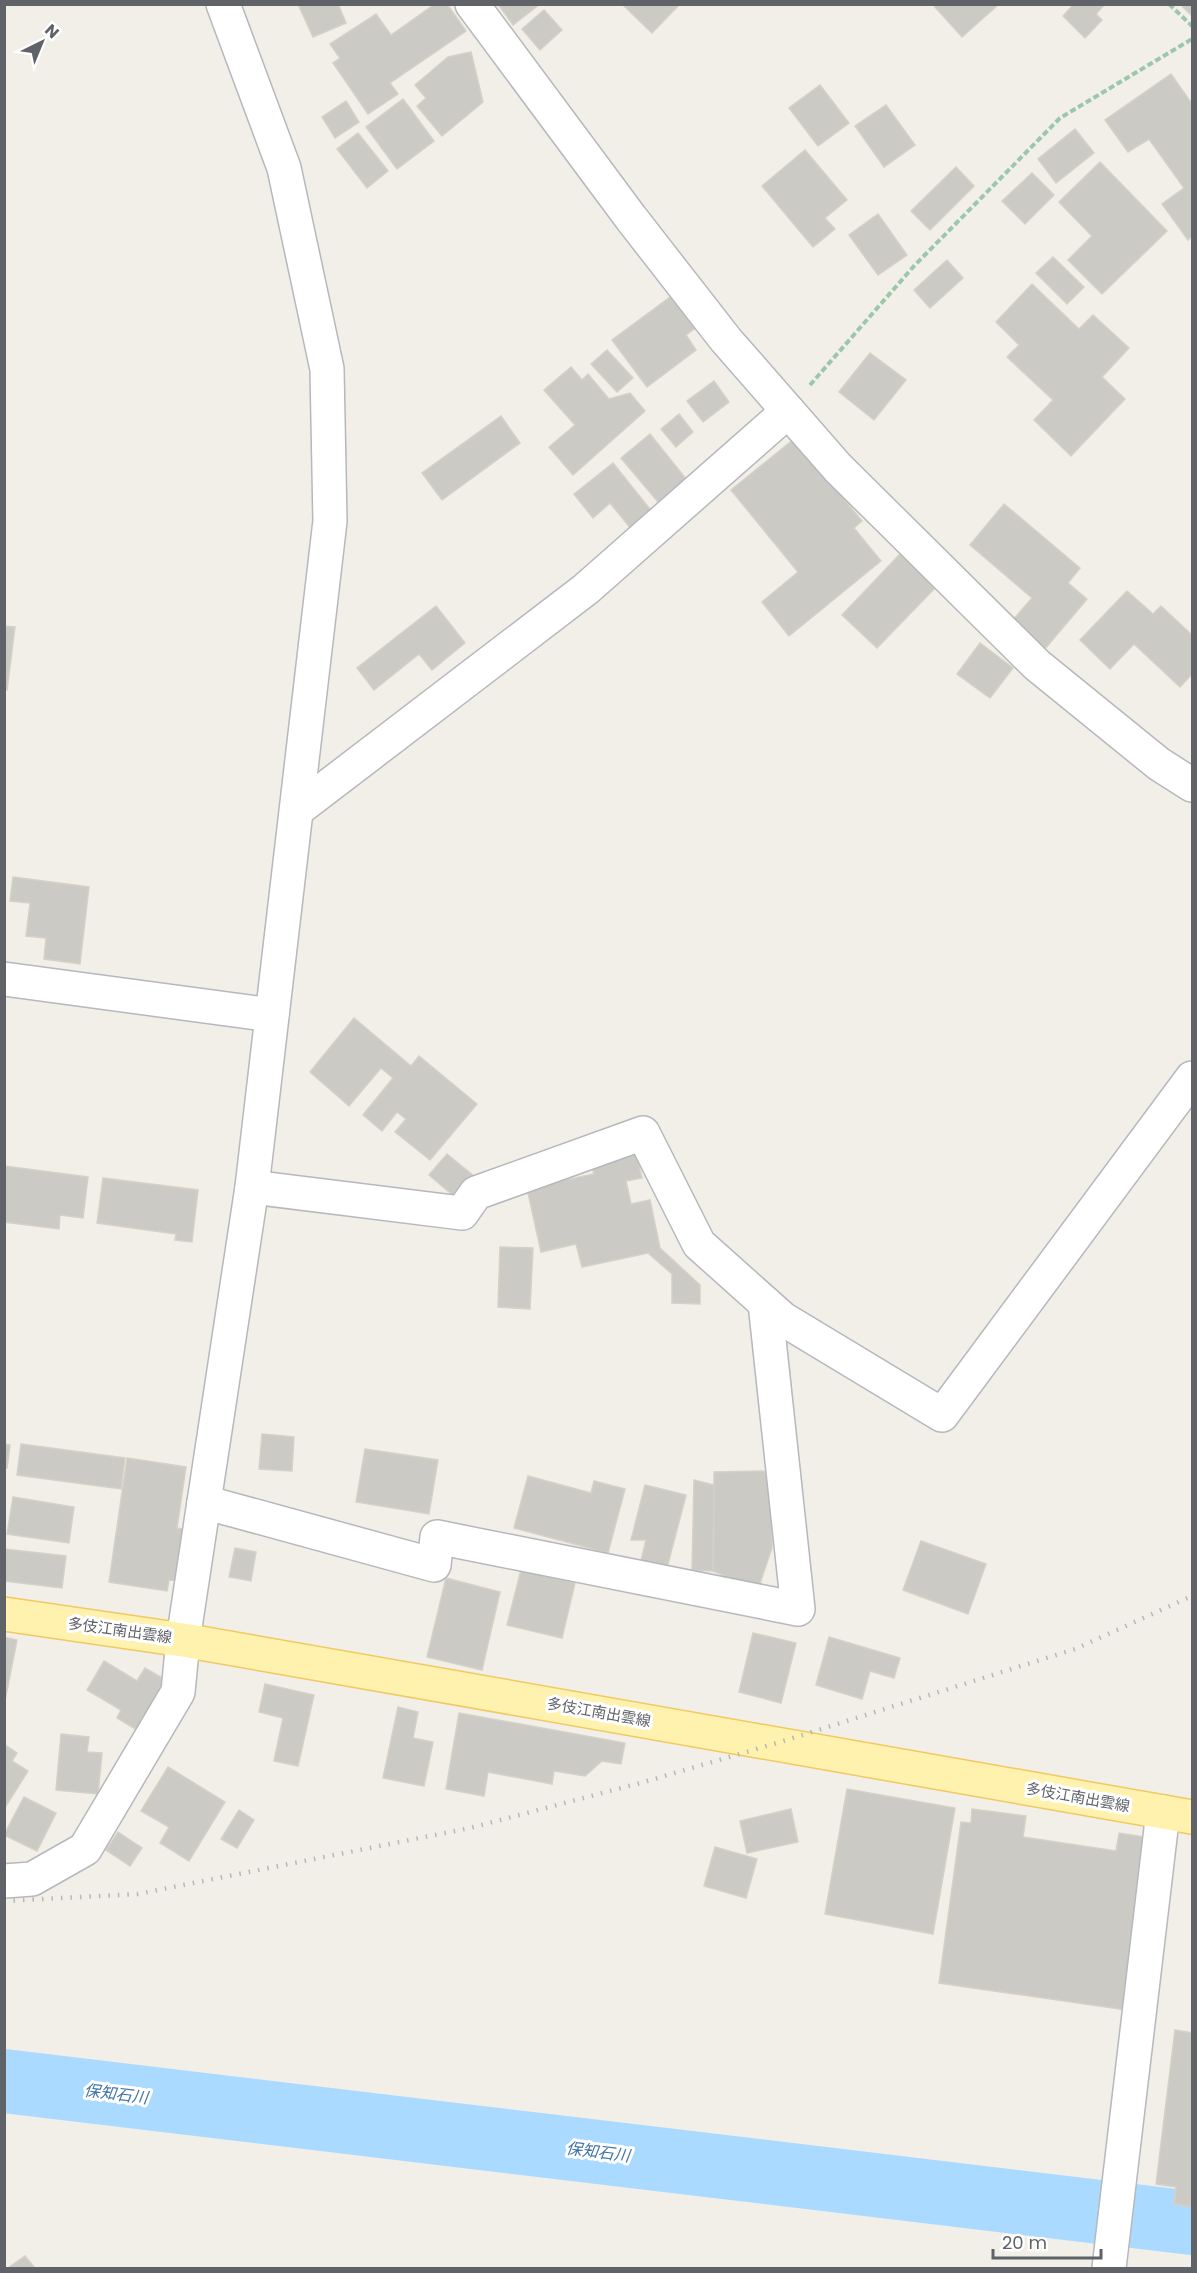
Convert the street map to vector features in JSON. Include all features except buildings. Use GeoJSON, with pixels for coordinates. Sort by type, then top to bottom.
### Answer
{"type":"FeatureCollection","features":[{"type":"Feature","properties":{"kind":"main road","name":"多伎江南出雲線"},"geometry":{"type":"LineString","coordinates":[[4,1614],[183,1640],[1178,1814]]}},
{"type":"Feature","properties":{"kind":"street"},"geometry":{"type":"LineString","coordinates":[[4,1881],[32,1879],[85,1849],[178,1692],[183,1640],[252,1187],[297,810],[330,521],[327,369],[284,168],[223,4]]}},
{"type":"Feature","properties":{"kind":"street"},"geometry":{"type":"LineString","coordinates":[[472,4],[631,218],[726,340],[838,468],[1037,665],[1159,764],[1192,785]]}},
{"type":"Feature","properties":{"kind":"street"},"geometry":{"type":"LineString","coordinates":[[297,810],[586,589],[788,411]]}},
{"type":"Feature","properties":{"kind":"street"},"geometry":{"type":"LineString","coordinates":[[4,979],[272,1015]]}},
{"type":"Feature","properties":{"kind":"street"},"geometry":{"type":"LineString","coordinates":[[252,1187],[462,1213],[476,1193],[643,1133],[699,1244],[783,1318],[942,1415],[1192,1078]]}},
{"type":"Feature","properties":{"kind":"street"},"geometry":{"type":"LineString","coordinates":[[204,1502],[434,1565],[437,1537],[798,1609],[765,1302]]}},
{"type":"Feature","properties":{"kind":"street"},"geometry":{"type":"LineString","coordinates":[[1109,2268],[1178,1814]]}},
{"type":"Feature","properties":{"kind":"path"},"geometry":{"type":"LineString","coordinates":[[1170,4],[1192,26]]}},
{"type":"Feature","properties":{"kind":"path"},"geometry":{"type":"LineString","coordinates":[[788,411],[914,266],[1060,118],[1192,39]]}},
{"type":"Feature","properties":{"kind":"waterway","name":"保知石川"},"geometry":{"type":"LineString","coordinates":[[4,2081],[1192,2223]]}},
{"type":"Feature","properties":{"kind":"railway"},"geometry":{"type":"LineString","coordinates":[[4,1901],[138,1894],[470,1828],[644,1782],[777,1743],[1075,1649],[1192,1596]]}}]}
